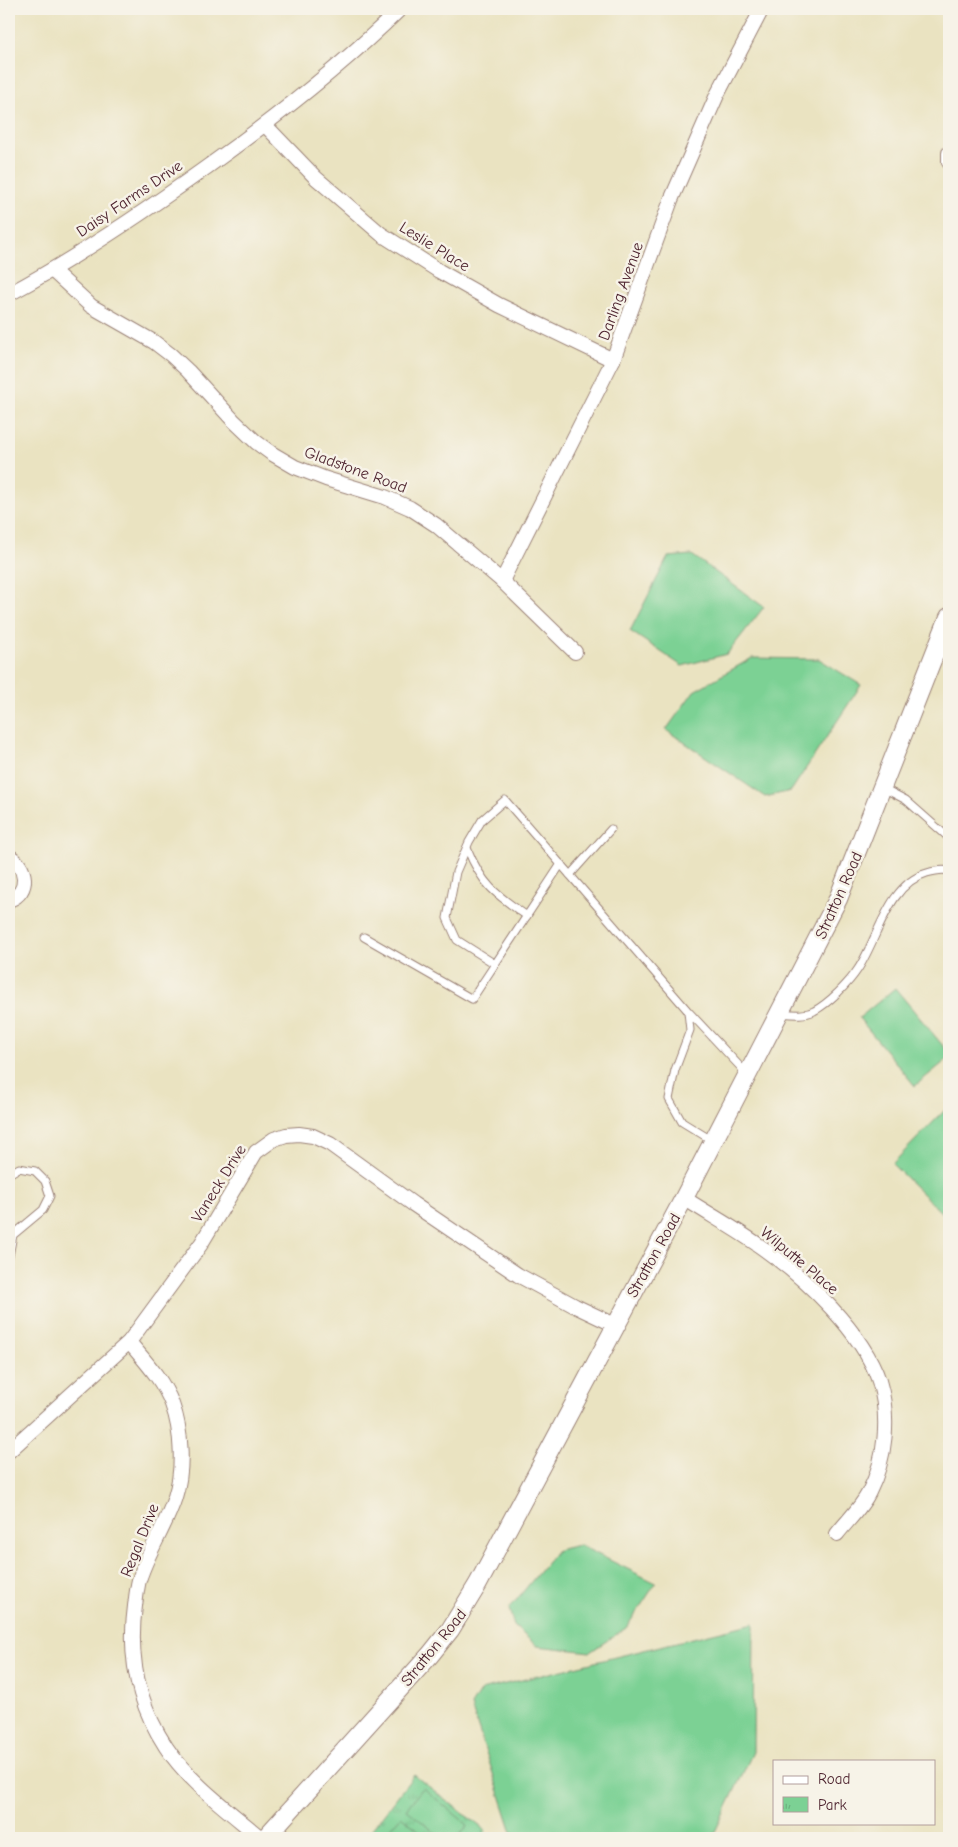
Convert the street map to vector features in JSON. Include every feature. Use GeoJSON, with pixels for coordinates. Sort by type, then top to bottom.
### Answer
{"type":"FeatureCollection","features":[{"type":"Feature","properties":{"kind":"street","name":"Daisy Farms Drive"},"geometry":{"type":"LineString","coordinates":[[9,294],[52,270],[139,216],[266,125],[368,41],[400,9]]}},
{"type":"Feature","properties":{"kind":"street","name":"Darling Avenue"},"geometry":{"type":"LineString","coordinates":[[502,582],[613,360],[671,200],[717,95],[762,9]]}},
{"type":"Feature","properties":{"kind":"street","name":"Leslie Place"},"geometry":{"type":"LineString","coordinates":[[266,125],[316,178],[381,234],[439,271],[499,304],[613,360]]}},
{"type":"Feature","properties":{"kind":"street"},"geometry":{"type":"LineString","coordinates":[[949,153],[949,162]]}},
{"type":"Feature","properties":{"kind":"street","name":"Gladstone Road"},"geometry":{"type":"LineString","coordinates":[[52,270],[91,306],[154,342],[171,355],[232,420],[264,448],[295,467],[326,479],[385,496],[410,508],[436,525],[502,582],[575,652]]}},
{"type":"Feature","properties":{"kind":"street","name":"Stratton Road"},"geometry":{"type":"LineString","coordinates":[[265,1838],[412,1675],[450,1630],[466,1607],[684,1198],[838,899],[949,617]]}},
{"type":"Feature","properties":{"kind":"street"},"geometry":{"type":"LineString","coordinates":[[9,856],[22,867],[24,876],[20,892],[9,900]]}},
{"type":"Feature","properties":{"kind":"street","name":"Vaneck Drive"},"geometry":{"type":"LineString","coordinates":[[9,1452],[129,1342],[201,1244],[256,1152],[274,1139],[286,1135],[313,1136],[330,1144],[412,1204],[518,1275],[615,1325]]}},
{"type":"Feature","properties":{"kind":"street","name":"Wilputte Place"},"geometry":{"type":"LineString","coordinates":[[684,1198],[763,1248],[803,1280],[834,1311],[856,1340],[876,1374],[882,1397],[885,1426],[883,1456],[869,1493],[837,1534]]}},
{"type":"Feature","properties":{"kind":"street","name":"Regal Drive"},"geometry":{"type":"LineString","coordinates":[[129,1342],[157,1376],[172,1403],[178,1430],[180,1466],[175,1496],[139,1581],[133,1623],[134,1666],[144,1704],[153,1726],[167,1748],[190,1775],[261,1838]]}},
{"type":"Feature","properties":{"kind":"lane"},"geometry":{"type":"LineString","coordinates":[[883,788],[906,800],[949,838]]}},
{"type":"Feature","properties":{"kind":"lane"},"geometry":{"type":"LineString","coordinates":[[495,964],[457,940],[447,918],[456,872],[467,848],[482,820],[505,800],[688,1012],[748,1075]]}},
{"type":"Feature","properties":{"kind":"lane"},"geometry":{"type":"LineString","coordinates":[[570,874],[611,829]]}},
{"type":"Feature","properties":{"kind":"lane"},"geometry":{"type":"LineString","coordinates":[[467,848],[475,868],[494,893],[527,916]]}},
{"type":"Feature","properties":{"kind":"lane"},"geometry":{"type":"LineString","coordinates":[[364,937],[472,999],[561,864]]}},
{"type":"Feature","properties":{"kind":"lane"},"geometry":{"type":"LineString","coordinates":[[780,1013],[808,1013],[829,1000],[848,984],[858,970],[892,902],[902,888],[923,874],[933,871],[949,871]]}},
{"type":"Feature","properties":{"kind":"lane"},"geometry":{"type":"LineString","coordinates":[[688,1012],[690,1030],[674,1070],[669,1099],[682,1122],[713,1141]]}},
{"type":"Feature","properties":{"kind":"lane"},"geometry":{"type":"LineString","coordinates":[[9,1174],[19,1168],[35,1171],[45,1181],[50,1196],[43,1210],[11,1232],[9,1256]]}},
{"type":"Feature","properties":{"kind":"green space"},"geometry":{"type":"Polygon","coordinates":[[[692,555],[764,607],[727,654],[682,666],[630,631],[668,557],[692,555]]]}},
{"type":"Feature","properties":{"kind":"green space"},"geometry":{"type":"Polygon","coordinates":[[[752,658],[819,659],[861,685],[791,791],[765,797],[666,730],[694,691],[752,658]]]}},
{"type":"Feature","properties":{"kind":"green space"},"geometry":{"type":"Polygon","coordinates":[[[895,988],[949,1053],[949,1058],[915,1086],[859,1018],[895,988]]]}},
{"type":"Feature","properties":{"kind":"green space"},"geometry":{"type":"Polygon","coordinates":[[[949,1106],[949,1220],[892,1164],[949,1106]]]}},
{"type":"Feature","properties":{"kind":"green space"},"geometry":{"type":"Polygon","coordinates":[[[579,1545],[656,1583],[626,1628],[590,1652],[537,1646],[514,1626],[509,1609],[557,1550],[579,1545]]]}},
{"type":"Feature","properties":{"kind":"green space"},"geometry":{"type":"Polygon","coordinates":[[[754,1623],[753,1752],[712,1838],[514,1838],[471,1706],[481,1690],[754,1623]]]}},
{"type":"Feature","properties":{"kind":"green space"},"geometry":{"type":"Polygon","coordinates":[[[414,1775],[486,1831],[481,1838],[365,1838],[414,1775]]]}},
{"type":"Feature","properties":{"kind":"green space"},"geometry":{"type":"Polygon","coordinates":[[[423,1788],[468,1825],[457,1838],[442,1838],[406,1809],[423,1788]]]}},
{"type":"Feature","properties":{"kind":"green space"},"geometry":{"type":"Polygon","coordinates":[[[401,1816],[428,1838],[386,1838],[384,1836],[401,1816]]]}}]}
